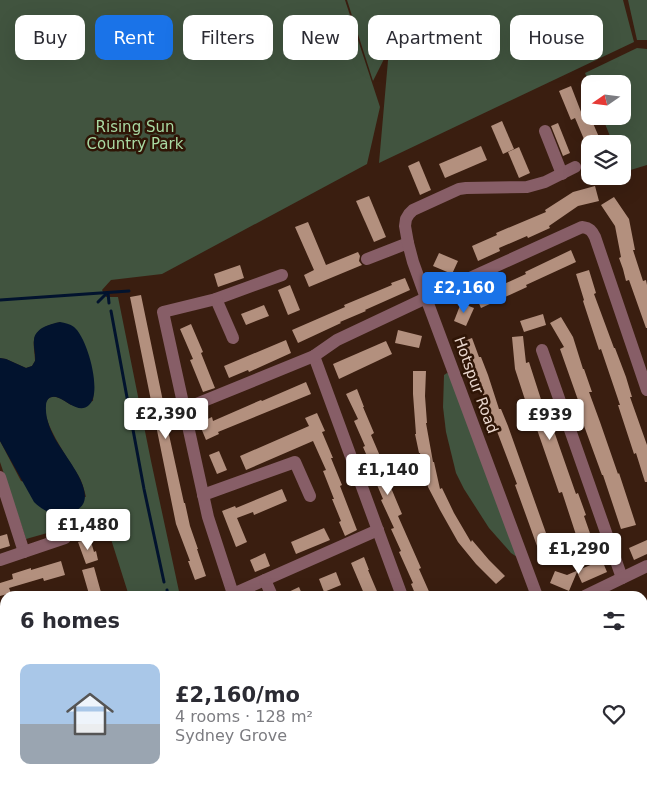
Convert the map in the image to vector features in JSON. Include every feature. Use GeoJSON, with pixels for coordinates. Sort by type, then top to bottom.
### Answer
{"type":"FeatureCollection","features":[{"type":"Feature","properties":{"kind":"street"},"geometry":{"type":"LineString","coordinates":[[545,131],[562,174],[575,167]]}},
{"type":"Feature","properties":{"kind":"street","name":"Hotspur Road"},"geometry":{"type":"LineString","coordinates":[[535,591],[426,298],[408,243],[405,226],[406,219],[413,210],[459,189],[527,187],[562,174]]}},
{"type":"Feature","properties":{"kind":"street"},"geometry":{"type":"LineString","coordinates":[[184,409],[314,356],[337,340],[582,227],[588,228],[595,237],[647,390]]}},
{"type":"Feature","properties":{"kind":"street"},"geometry":{"type":"LineString","coordinates":[[367,260],[408,243]]}},
{"type":"Feature","properties":{"kind":"street"},"geometry":{"type":"LineString","coordinates":[[228,591],[208,517],[163,312],[216,299],[282,275]]}},
{"type":"Feature","properties":{"kind":"street"},"geometry":{"type":"LineString","coordinates":[[216,299],[233,338]]}},
{"type":"Feature","properties":{"kind":"street"},"geometry":{"type":"LineString","coordinates":[[542,350],[622,578]]}},
{"type":"Feature","properties":{"kind":"street"},"geometry":{"type":"LineString","coordinates":[[314,356],[400,591]]}},
{"type":"Feature","properties":{"kind":"street"},"geometry":{"type":"LineString","coordinates":[[204,495],[295,462],[310,496]]}},
{"type":"Feature","properties":{"kind":"street"},"geometry":{"type":"LineString","coordinates":[[0,477],[24,552]]}},
{"type":"Feature","properties":{"kind":"street"},"geometry":{"type":"LineString","coordinates":[[239,591],[378,530]]}},
{"type":"Feature","properties":{"kind":"street"},"geometry":{"type":"LineString","coordinates":[[0,560],[65,538]]}},
{"type":"Feature","properties":{"kind":"street"},"geometry":{"type":"LineString","coordinates":[[595,591],[647,566]]}},
{"type":"Feature","properties":{"kind":"street"},"geometry":{"type":"LineString","coordinates":[[265,580],[270,591]]}},
{"type":"Feature","properties":{"kind":"green space","name":"Rising Sun Country Park"},"geometry":{"type":"Polygon","coordinates":[[[0,0],[345,0],[350,15],[283,15],[283,60],[358,60],[358,40],[380,107],[367,164],[162,274],[111,280],[102,290],[106,297],[118,297],[179,591],[127,591],[104,517],[26,539],[0,462],[0,441],[21,481],[86,497],[79,477],[55,438],[46,416],[45,407],[47,400],[53,397],[59,398],[71,405],[93,401],[94,385],[60,322],[44,328],[36,336],[34,342],[35,361],[32,366],[26,368],[0,358],[0,0]]]}},
{"type":"Feature","properties":{"kind":"green space"},"geometry":{"type":"Polygon","coordinates":[[[347,0],[623,0],[634,42],[603,57],[603,15],[510,15],[510,60],[596,60],[379,163],[388,60],[500,60],[500,15],[368,15],[368,60],[384,60],[373,81],[358,34],[358,15],[352,15],[347,0]]]}},
{"type":"Feature","properties":{"kind":"green space"},"geometry":{"type":"Polygon","coordinates":[[[628,0],[647,0],[647,40],[637,40],[628,0]]]}},
{"type":"Feature","properties":{"kind":"green space"},"geometry":{"type":"Polygon","coordinates":[[[637,48],[647,49],[647,165],[631,170],[631,135],[609,135],[606,125],[631,125],[631,75],[586,75],[585,73],[637,48]]]}},
{"type":"Feature","properties":{"kind":"green space"},"geometry":{"type":"Polygon","coordinates":[[[447,373],[451,375],[517,557],[511,553],[489,528],[456,473],[446,432],[443,407],[444,375],[447,373]]]}},
{"type":"Feature","properties":{"kind":"water"},"geometry":{"type":"Polygon","coordinates":[[[60,322],[74,327],[84,342],[92,365],[94,389],[93,399],[89,405],[82,408],[54,397],[48,399],[46,403],[47,420],[57,442],[77,473],[85,495],[83,504],[76,511],[54,514],[46,511],[34,502],[0,441],[0,358],[26,368],[32,366],[35,361],[34,343],[37,332],[48,325],[60,322]]]}},
{"type":"Feature","properties":{"kind":"building"},"geometry":{"type":"Polygon","coordinates":[[[571,86],[581,112],[581,125],[594,125],[598,135],[582,135],[575,118],[571,120],[559,91],[571,86]]]}},
{"type":"Feature","properties":{"kind":"building"},"geometry":{"type":"Polygon","coordinates":[[[502,121],[514,149],[503,154],[491,126],[502,121]]]}},
{"type":"Feature","properties":{"kind":"building"},"geometry":{"type":"Polygon","coordinates":[[[558,123],[570,153],[563,156],[551,126],[558,123]]]}},
{"type":"Feature","properties":{"kind":"building"},"geometry":{"type":"Polygon","coordinates":[[[481,146],[487,160],[445,178],[439,164],[481,146]]]}},
{"type":"Feature","properties":{"kind":"building"},"geometry":{"type":"Polygon","coordinates":[[[519,147],[530,173],[519,178],[508,152],[519,147]]]}},
{"type":"Feature","properties":{"kind":"building"},"geometry":{"type":"Polygon","coordinates":[[[419,161],[431,190],[420,195],[408,166],[419,161]]]}},
{"type":"Feature","properties":{"kind":"building"},"geometry":{"type":"Polygon","coordinates":[[[595,186],[599,201],[578,206],[549,226],[550,228],[499,248],[500,251],[478,261],[472,246],[497,235],[496,233],[546,212],[545,210],[573,192],[595,186]]]}},
{"type":"Feature","properties":{"kind":"building"},"geometry":{"type":"Polygon","coordinates":[[[369,196],[386,237],[374,242],[356,201],[369,196]]]}},
{"type":"Feature","properties":{"kind":"building"},"geometry":{"type":"Polygon","coordinates":[[[614,197],[629,219],[635,250],[633,250],[643,281],[646,280],[647,328],[629,280],[626,281],[619,258],[621,257],[615,226],[601,205],[614,197]]]}},
{"type":"Feature","properties":{"kind":"building"},"geometry":{"type":"Polygon","coordinates":[[[308,222],[326,265],[358,252],[360,256],[359,261],[362,265],[309,287],[304,275],[314,270],[295,227],[308,222]]]}},
{"type":"Feature","properties":{"kind":"building"},"geometry":{"type":"Polygon","coordinates":[[[571,250],[576,262],[481,308],[476,297],[526,274],[525,272],[571,250]]]}},
{"type":"Feature","properties":{"kind":"building"},"geometry":{"type":"Polygon","coordinates":[[[439,253],[458,261],[452,274],[433,266],[439,253]]]}},
{"type":"Feature","properties":{"kind":"building"},"geometry":{"type":"Polygon","coordinates":[[[240,265],[244,278],[218,287],[214,274],[240,265]]]}},
{"type":"Feature","properties":{"kind":"building"},"geometry":{"type":"Polygon","coordinates":[[[589,270],[596,293],[594,294],[626,377],[632,397],[630,397],[647,445],[647,482],[645,482],[636,453],[634,454],[618,405],[620,405],[583,301],[576,274],[589,270]]]}},
{"type":"Feature","properties":{"kind":"building"},"geometry":{"type":"Polygon","coordinates":[[[405,278],[410,290],[298,343],[292,330],[405,278]]]}},
{"type":"Feature","properties":{"kind":"building"},"geometry":{"type":"Polygon","coordinates":[[[290,285],[300,310],[288,315],[278,290],[290,285]]]}},
{"type":"Feature","properties":{"kind":"building"},"geometry":{"type":"Polygon","coordinates":[[[141,295],[184,503],[206,576],[195,580],[176,524],[130,297],[141,295]]]}},
{"type":"Feature","properties":{"kind":"building"},"geometry":{"type":"Polygon","coordinates":[[[461,303],[474,308],[466,326],[454,321],[461,303]]]}},
{"type":"Feature","properties":{"kind":"building"},"geometry":{"type":"Polygon","coordinates":[[[264,305],[269,316],[246,325],[241,314],[264,305]]]}},
{"type":"Feature","properties":{"kind":"building"},"geometry":{"type":"Polygon","coordinates":[[[543,314],[546,325],[524,332],[520,321],[543,314]]]}},
{"type":"Feature","properties":{"kind":"building"},"geometry":{"type":"Polygon","coordinates":[[[561,317],[573,337],[592,392],[589,392],[636,525],[621,529],[583,423],[576,400],[578,400],[560,349],[564,347],[550,323],[561,317]]]}},
{"type":"Feature","properties":{"kind":"building"},"geometry":{"type":"Polygon","coordinates":[[[191,324],[215,388],[203,392],[190,360],[193,359],[180,329],[191,324]]]}},
{"type":"Feature","properties":{"kind":"building"},"geometry":{"type":"Polygon","coordinates":[[[398,330],[422,336],[419,348],[395,343],[398,330]]]}},
{"type":"Feature","properties":{"kind":"building"},"geometry":{"type":"Polygon","coordinates":[[[523,336],[526,363],[529,362],[546,415],[548,414],[576,494],[578,493],[586,515],[584,516],[592,539],[579,544],[562,492],[559,493],[515,369],[512,337],[523,336]]]}},
{"type":"Feature","properties":{"kind":"building"},"geometry":{"type":"Polygon","coordinates":[[[472,338],[488,375],[499,409],[501,409],[508,426],[554,552],[541,557],[515,485],[517,484],[464,344],[464,341],[472,338]]]}},
{"type":"Feature","properties":{"kind":"building"},"geometry":{"type":"Polygon","coordinates":[[[286,340],[291,353],[249,372],[248,370],[229,378],[224,366],[286,340]]]}},
{"type":"Feature","properties":{"kind":"building"},"geometry":{"type":"Polygon","coordinates":[[[386,341],[392,354],[339,379],[333,364],[386,341]]]}},
{"type":"Feature","properties":{"kind":"building"},"geometry":{"type":"Polygon","coordinates":[[[413,371],[426,371],[426,423],[440,489],[442,488],[471,542],[472,540],[505,576],[496,584],[458,542],[428,487],[415,434],[413,371]]]}},
{"type":"Feature","properties":{"kind":"building"},"geometry":{"type":"Polygon","coordinates":[[[306,382],[311,394],[218,432],[219,434],[206,440],[199,423],[212,417],[213,421],[306,382]]]}},
{"type":"Feature","properties":{"kind":"building"},"geometry":{"type":"Polygon","coordinates":[[[357,389],[374,433],[371,435],[383,463],[381,464],[402,514],[398,516],[421,568],[419,569],[429,591],[414,591],[411,584],[413,583],[391,529],[394,528],[381,500],[383,499],[372,473],[374,472],[354,421],[358,419],[346,394],[357,389]]]}},
{"type":"Feature","properties":{"kind":"building"},"geometry":{"type":"Polygon","coordinates":[[[317,413],[325,431],[322,432],[342,485],[340,486],[357,530],[345,536],[323,471],[326,470],[313,441],[246,470],[240,456],[309,426],[305,418],[317,413]]]}},
{"type":"Feature","properties":{"kind":"building"},"geometry":{"type":"Polygon","coordinates":[[[219,451],[227,470],[217,474],[209,455],[219,451]]]}},
{"type":"Feature","properties":{"kind":"building"},"geometry":{"type":"Polygon","coordinates":[[[282,489],[287,501],[254,515],[253,512],[237,518],[247,542],[236,547],[222,511],[235,506],[236,508],[282,489]]]}},
{"type":"Feature","properties":{"kind":"building"},"geometry":{"type":"Polygon","coordinates":[[[324,528],[330,540],[296,554],[291,542],[324,528]]]}},
{"type":"Feature","properties":{"kind":"building"},"geometry":{"type":"Polygon","coordinates":[[[7,534],[10,546],[0,549],[0,536],[7,534]]]}},
{"type":"Feature","properties":{"kind":"building"},"geometry":{"type":"Polygon","coordinates":[[[90,538],[98,560],[86,564],[78,542],[90,538]]]}},
{"type":"Feature","properties":{"kind":"building"},"geometry":{"type":"Polygon","coordinates":[[[647,540],[647,554],[634,560],[629,548],[647,540]]]}},
{"type":"Feature","properties":{"kind":"building"},"geometry":{"type":"Polygon","coordinates":[[[265,553],[270,566],[255,572],[250,560],[265,553]]]}},
{"type":"Feature","properties":{"kind":"building"},"geometry":{"type":"Polygon","coordinates":[[[364,557],[377,591],[363,591],[351,563],[364,557]]]}},
{"type":"Feature","properties":{"kind":"building"},"geometry":{"type":"Polygon","coordinates":[[[602,560],[607,572],[582,583],[577,572],[569,591],[550,583],[555,571],[567,575],[602,560]]]}},
{"type":"Feature","properties":{"kind":"building"},"geometry":{"type":"Polygon","coordinates":[[[61,561],[65,575],[44,581],[43,578],[9,588],[10,591],[0,591],[0,583],[13,579],[12,574],[31,568],[31,570],[61,561]]]}},
{"type":"Feature","properties":{"kind":"building"},"geometry":{"type":"Polygon","coordinates":[[[94,567],[101,591],[88,591],[82,570],[94,567]]]}},
{"type":"Feature","properties":{"kind":"building"},"geometry":{"type":"Polygon","coordinates":[[[336,572],[341,585],[324,591],[319,579],[336,572]]]}},
{"type":"Feature","properties":{"kind":"building"},"geometry":{"type":"Polygon","coordinates":[[[299,587],[301,591],[291,591],[299,587]]]}},
{"type":"Feature","properties":{"kind":"waterway"},"geometry":{"type":"LineString","coordinates":[[0,300],[129,291]]}},
{"type":"Feature","properties":{"kind":"waterway"},"geometry":{"type":"LineString","coordinates":[[98,302],[107,293]]}},
{"type":"Feature","properties":{"kind":"waterway"},"geometry":{"type":"LineString","coordinates":[[108,293],[109,303]]}},
{"type":"Feature","properties":{"kind":"waterway"},"geometry":{"type":"LineString","coordinates":[[111,311],[144,489],[164,582]]}}]}
